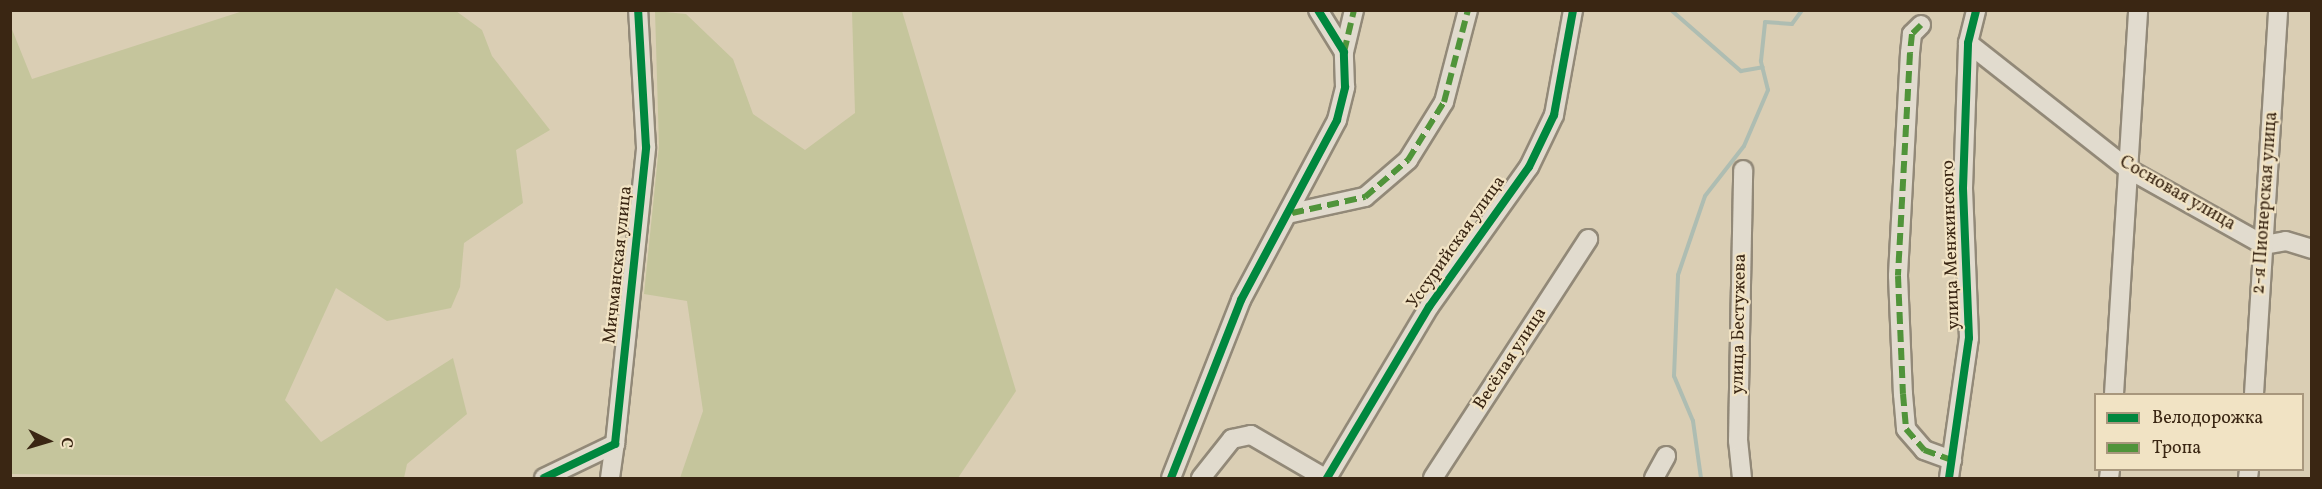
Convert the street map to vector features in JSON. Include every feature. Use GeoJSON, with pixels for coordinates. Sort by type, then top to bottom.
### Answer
{"type":"FeatureCollection","features":[{"type":"Feature","properties":{"kind":"street","name":"Мичманская улица"},"geometry":{"type":"LineString","coordinates":[[610,478],[646,147],[638,10]]}},
{"type":"Feature","properties":{"kind":"street"},"geometry":{"type":"LineString","coordinates":[[1318,10],[1344,52]]}},
{"type":"Feature","properties":{"kind":"street"},"geometry":{"type":"LineString","coordinates":[[1171,478],[1241,300],[1292,213],[1337,120],[1345,87],[1344,52],[1354,10]]}},
{"type":"Feature","properties":{"kind":"street"},"geometry":{"type":"LineString","coordinates":[[1292,213],[1365,196],[1408,160],[1444,102],[1468,10]]}},
{"type":"Feature","properties":{"kind":"street","name":"Уссурийская улица"},"geometry":{"type":"LineString","coordinates":[[1326,478],[1429,307],[1529,167],[1554,115],[1573,10]]}},
{"type":"Feature","properties":{"kind":"street","name":"улица Менжинского"},"geometry":{"type":"LineString","coordinates":[[1949,478],[1970,338],[1963,189],[1968,43],[1976,10]]}},
{"type":"Feature","properties":{"kind":"street"},"geometry":{"type":"LineString","coordinates":[[2114,393],[2138,10]]}},
{"type":"Feature","properties":{"kind":"street","name":"2-я Пионерская улица"},"geometry":{"type":"LineString","coordinates":[[2254,393],[2278,10]]}},
{"type":"Feature","properties":{"kind":"street"},"geometry":{"type":"LineString","coordinates":[[1921,25],[1912,34],[1910,53],[1898,276],[1903,394],[1906,429],[1924,450],[1952,460]]}},
{"type":"Feature","properties":{"kind":"street","name":"Сосновая улица"},"geometry":{"type":"LineString","coordinates":[[1968,43],[2128,169],[2264,245]]}},
{"type":"Feature","properties":{"kind":"street","name":"улица Бестужева"},"geometry":{"type":"LineString","coordinates":[[1742,478],[1738,441],[1743,170]]}},
{"type":"Feature","properties":{"kind":"street","name":"Весёлая улица"},"geometry":{"type":"LineString","coordinates":[[1433,478],[1588,239]]}},
{"type":"Feature","properties":{"kind":"street"},"geometry":{"type":"LineString","coordinates":[[2264,245],[2286,241],[2312,249]]}},
{"type":"Feature","properties":{"kind":"street"},"geometry":{"type":"LineString","coordinates":[[1200,478],[1232,439],[1251,435],[1326,478]]}},
{"type":"Feature","properties":{"kind":"street"},"geometry":{"type":"LineString","coordinates":[[544,478],[615,444]]}},
{"type":"Feature","properties":{"kind":"street"},"geometry":{"type":"LineString","coordinates":[[1654,478],[1666,456]]}},
{"type":"Feature","properties":{"kind":"green space"},"geometry":{"type":"Polygon","coordinates":[[[243,11],[456,11],[482,30],[492,56],[550,130],[516,150],[523,203],[464,243],[460,287],[451,308],[387,321],[336,288],[285,400],[321,442],[453,358],[467,414],[407,464],[404,478],[11,474],[11,27],[32,79],[243,11]]]}},
{"type":"Feature","properties":{"kind":"green space"},"geometry":{"type":"Polygon","coordinates":[[[655,11],[686,14],[733,59],[753,114],[805,150],[855,113],[852,11],[902,11],[1016,391],[958,478],[680,478],[703,411],[687,301],[644,294],[659,146],[655,11]]]}},
{"type":"Feature","properties":{"kind":"waterway"},"geometry":{"type":"LineString","coordinates":[[1671,10],[1741,71],[1763,67]]}},
{"type":"Feature","properties":{"kind":"waterway"},"geometry":{"type":"LineString","coordinates":[[1701,478],[1693,421],[1674,376],[1678,275],[1705,196],[1744,146],[1768,90],[1761,61],[1765,22],[1792,24],[1802,10]]}},
{"type":"Feature","properties":{"kind":"marked path"},"geometry":{"type":"LineString","coordinates":[[1344,52],[1354,10]]}},
{"type":"Feature","properties":{"kind":"marked path"},"geometry":{"type":"LineString","coordinates":[[1292,213],[1365,197],[1408,160],[1444,102],[1468,10]]}},
{"type":"Feature","properties":{"kind":"marked path"},"geometry":{"type":"LineString","coordinates":[[1921,25],[1912,34],[1910,53],[1898,276],[1903,394],[1906,429],[1924,450],[1952,460]]}},
{"type":"Feature","properties":{"kind":"cycle path"},"geometry":{"type":"LineString","coordinates":[[544,478],[615,444],[646,147],[638,10]]}},
{"type":"Feature","properties":{"kind":"cycle path"},"geometry":{"type":"LineString","coordinates":[[1171,478],[1241,300],[1337,120],[1345,87],[1344,52],[1318,10]]}},
{"type":"Feature","properties":{"kind":"cycle path"},"geometry":{"type":"LineString","coordinates":[[1327,478],[1429,307],[1529,167],[1554,115],[1573,10]]}},
{"type":"Feature","properties":{"kind":"cycle path"},"geometry":{"type":"LineString","coordinates":[[1949,478],[1969,338],[1963,188],[1968,43],[1976,10]]}}]}
